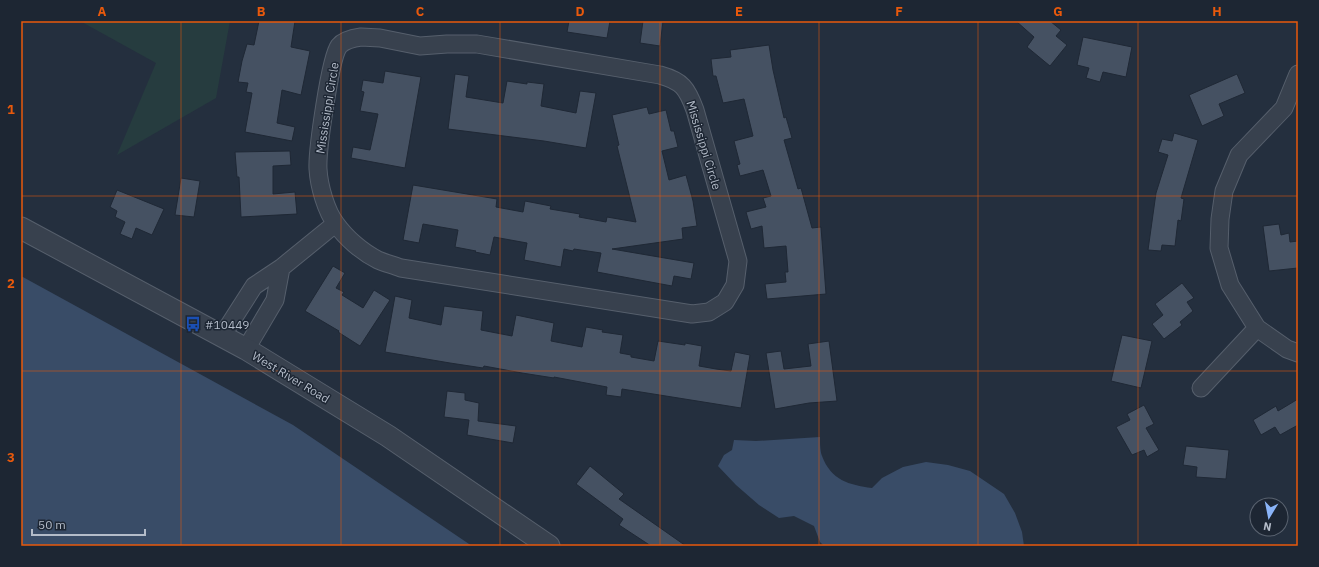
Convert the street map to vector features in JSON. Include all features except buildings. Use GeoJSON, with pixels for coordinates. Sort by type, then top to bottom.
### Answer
{"type":"FeatureCollection","features":[{"type":"Feature","properties":{"kind":"street","name":"Mississippi Circle"},"geometry":{"type":"LineString","coordinates":[[361,37],[380,38],[420,46],[477,44],[660,75],[672,78],[682,85],[689,94],[695,110],[738,261],[735,285],[725,302],[709,312],[692,314],[400,268],[377,260],[356,246],[335,224],[321,192],[318,169],[324,114],[334,57],[340,46],[348,40],[361,37]]}},
{"type":"Feature","properties":{"kind":"street"},"geometry":{"type":"LineString","coordinates":[[1298,74],[1291,112],[1239,155],[1224,191],[1219,248],[1230,285],[1257,328],[1287,349],[1298,353]]}},
{"type":"Feature","properties":{"kind":"street"},"geometry":{"type":"LineString","coordinates":[[222,336],[254,286],[281,268],[335,224]]}},
{"type":"Feature","properties":{"kind":"street","name":"West River Road"},"geometry":{"type":"LineString","coordinates":[[21,228],[246,350],[388,436],[549,546]]}},
{"type":"Feature","properties":{"kind":"street"},"geometry":{"type":"LineString","coordinates":[[246,350],[275,300],[281,268]]}},
{"type":"Feature","properties":{"kind":"street"},"geometry":{"type":"LineString","coordinates":[[1201,388],[1257,328]]}},
{"type":"Feature","properties":{"kind":"green space"},"geometry":{"type":"Polygon","coordinates":[[[80,21],[230,21],[216,98],[117,155],[156,63],[80,21]]]}},
{"type":"Feature","properties":{"kind":"water"},"geometry":{"type":"Polygon","coordinates":[[[21,276],[293,425],[472,546],[21,546],[21,276]]]}},
{"type":"Feature","properties":{"kind":"water"},"geometry":{"type":"Polygon","coordinates":[[[820,437],[821,454],[830,471],[842,480],[856,485],[872,488],[882,478],[903,467],[926,462],[948,465],[970,471],[1004,494],[1015,513],[1022,532],[1024,546],[824,546],[820,542],[814,526],[794,516],[779,518],[759,505],[736,485],[718,466],[724,455],[732,450],[734,440],[756,441],[820,437]]]}},
{"type":"Feature","properties":{"kind":"place","name":"#10449"},"geometry":{"type":"Point","coordinates":[193,324]}}]}
